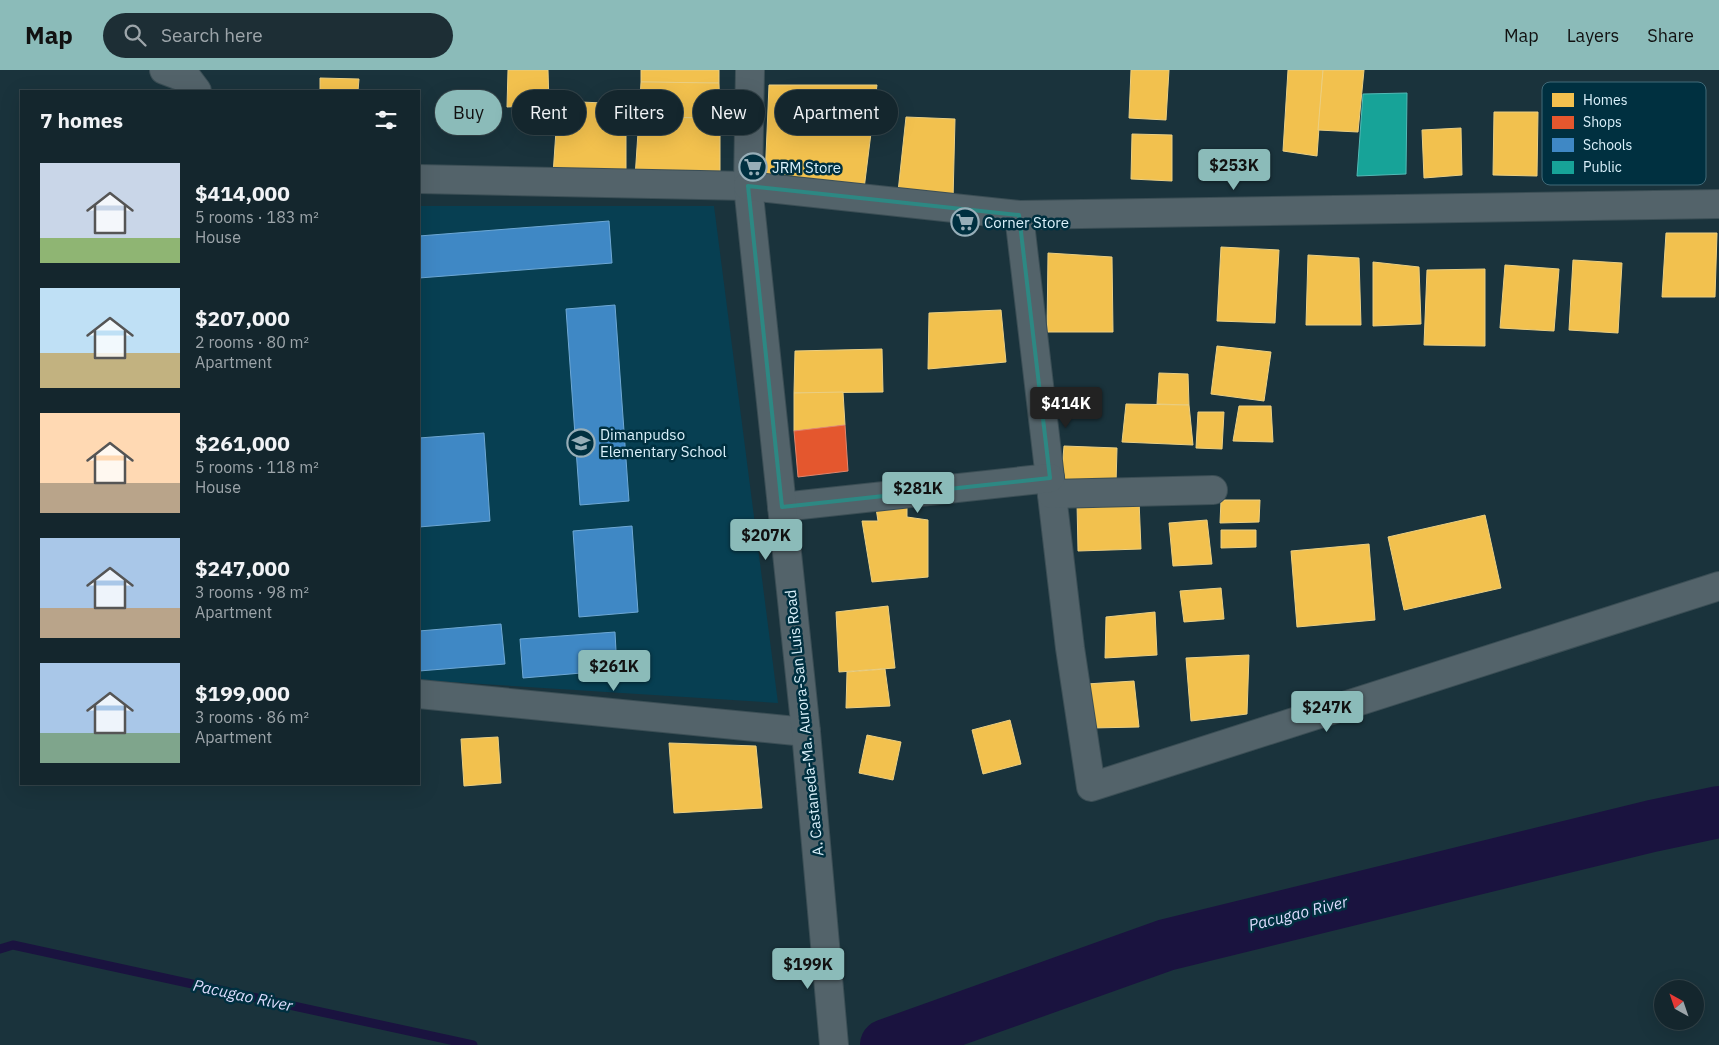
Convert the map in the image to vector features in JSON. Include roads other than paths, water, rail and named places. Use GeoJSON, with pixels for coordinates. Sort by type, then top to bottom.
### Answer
{"type":"FeatureCollection","features":[{"type":"Feature","properties":{"kind":"street"},"geometry":{"type":"LineString","coordinates":[[164,70],[188,78],[196,90]]}},
{"type":"Feature","properties":{"kind":"street","name":"A. Castaneda-Ma. Aurora-San Luis Road"},"geometry":{"type":"LineString","coordinates":[[750,70],[748,186],[806,732],[834,1045]]}},
{"type":"Feature","properties":{"kind":"street"},"geometry":{"type":"LineString","coordinates":[[420,179],[748,186],[1019,215],[1719,204]]}},
{"type":"Feature","properties":{"kind":"street"},"geometry":{"type":"LineString","coordinates":[[1019,215],[1070,648],[1091,786],[1719,586]]}},
{"type":"Feature","properties":{"kind":"street"},"geometry":{"type":"LineString","coordinates":[[782,507],[1051,486],[1213,490]]}},
{"type":"Feature","properties":{"kind":"street"},"geometry":{"type":"LineString","coordinates":[[420,694],[806,732]]}},
{"type":"Feature","properties":{"kind":"waterway","name":"Pacugao River"},"geometry":{"type":"LineString","coordinates":[[886,1045],[1166,945],[1652,826],[1719,812]]}},
{"type":"Feature","properties":{"kind":"waterway","name":"Pacugao River"},"geometry":{"type":"LineString","coordinates":[[0,949],[13,945],[473,1045]]}},
{"type":"Feature","properties":{"kind":"place","name":"JRM Store"},"geometry":{"type":"Point","coordinates":[753,167]}},
{"type":"Feature","properties":{"kind":"place","name":"Corner Store"},"geometry":{"type":"Point","coordinates":[965,222]}},
{"type":"Feature","properties":{"kind":"place","name":"Dimanpudso Elementary School"},"geometry":{"type":"Point","coordinates":[581,443]}}]}
